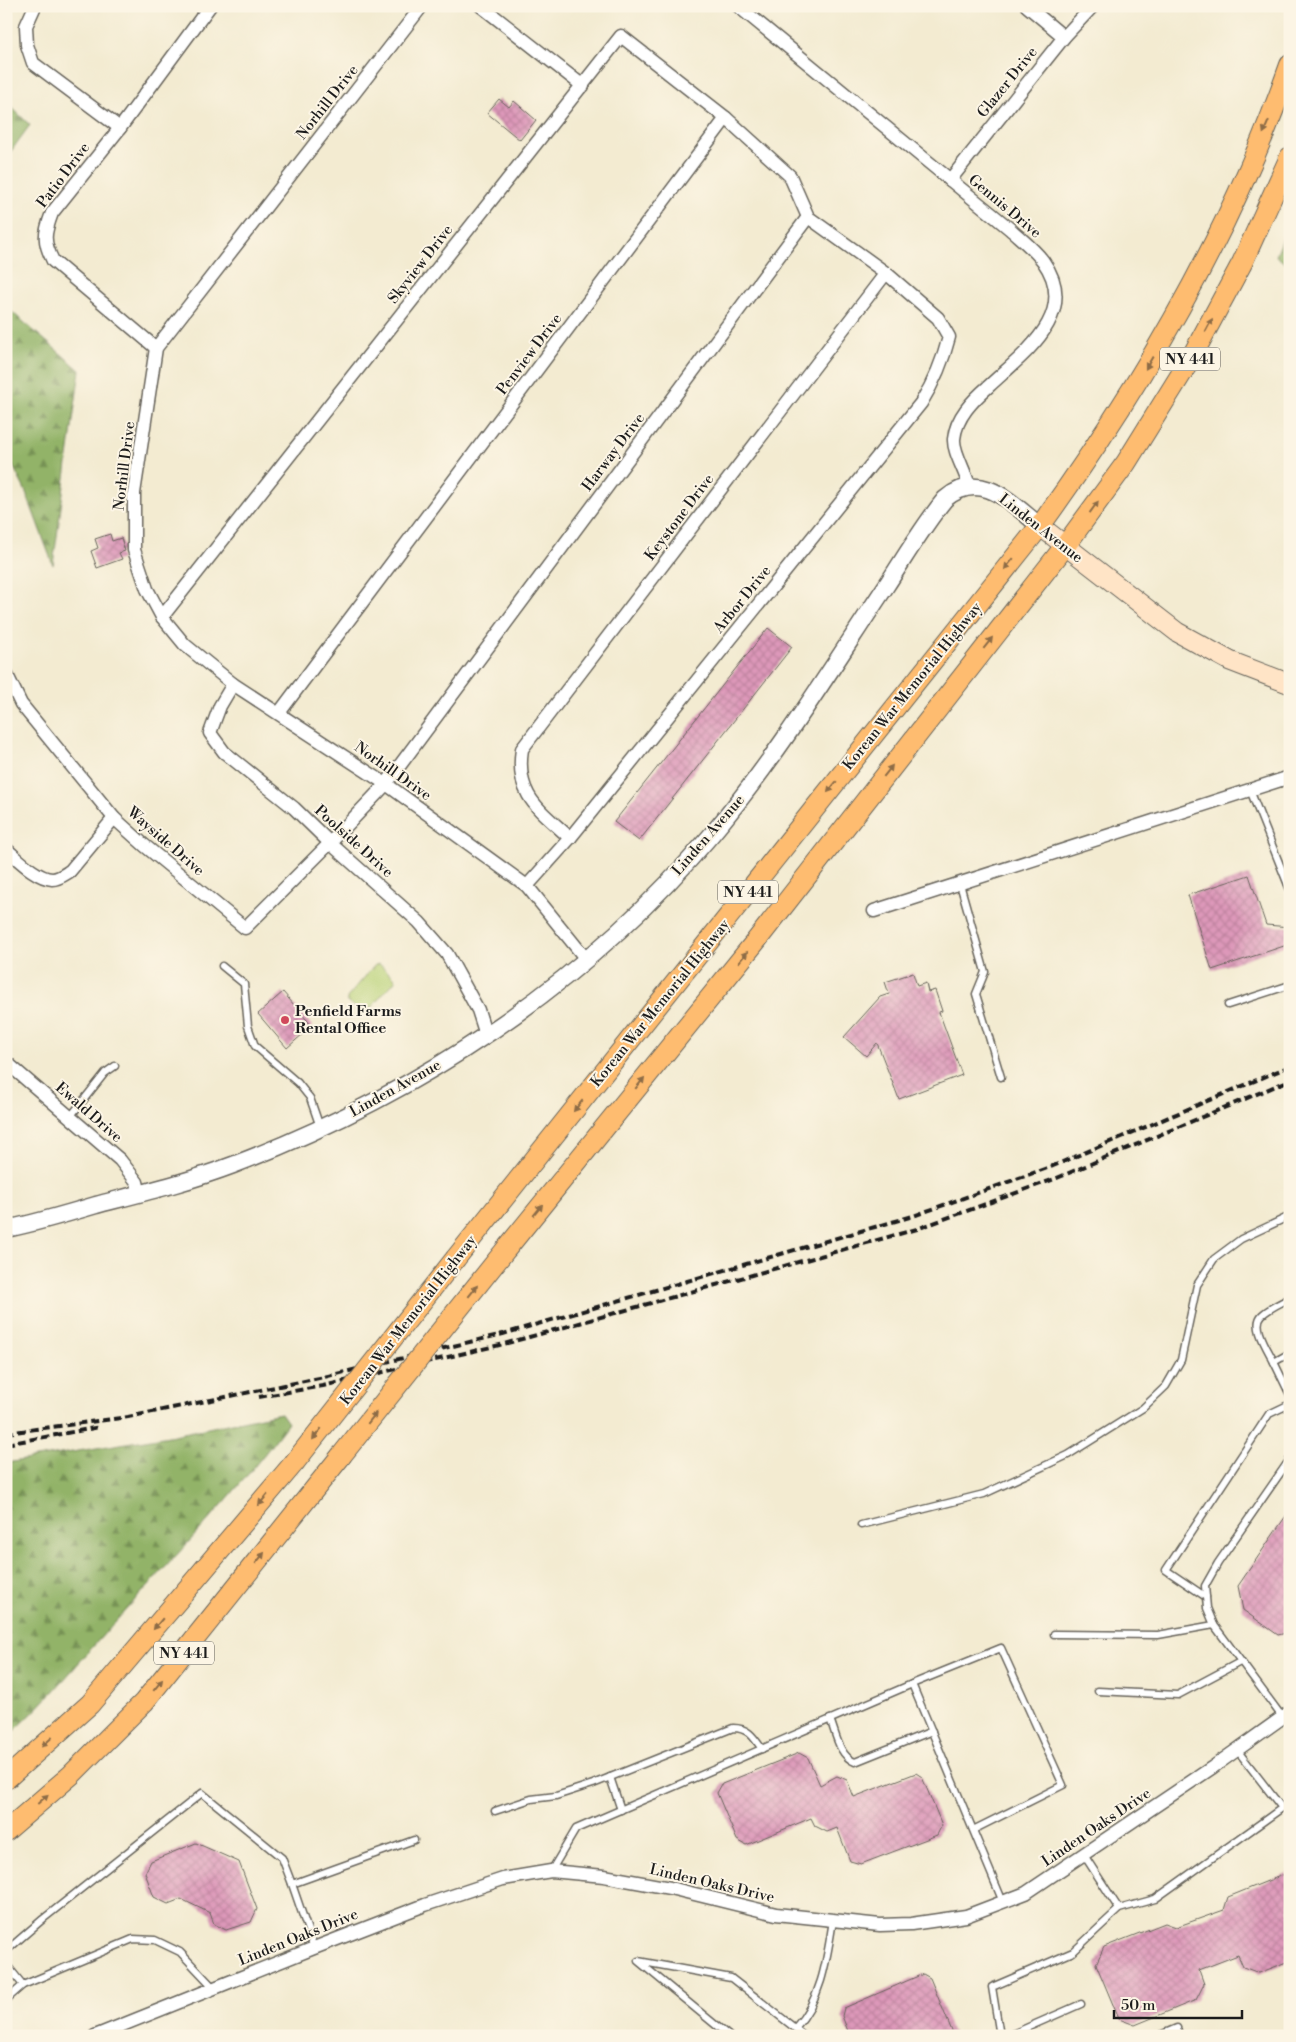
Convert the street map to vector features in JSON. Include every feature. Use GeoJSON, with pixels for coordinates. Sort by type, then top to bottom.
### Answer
{"type":"FeatureCollection","features":[{"type":"Feature","properties":{"kind":"main road","name":"Korean War Memorial Highway"},"geometry":{"type":"LineString","coordinates":[[6,1779],[90,1704],[294,1463],[1040,526],[1110,428],[1175,318],[1206,260],[1243,183],[1290,65]]}},
{"type":"Feature","properties":{"kind":"main road","name":"NY 441"},"geometry":{"type":"LineString","coordinates":[[6,1831],[70,1775],[144,1702],[756,940],[1065,546],[1126,463],[1190,360],[1242,263],[1290,157]]}},
{"type":"Feature","properties":{"kind":"main road","name":"Linden Avenue"},"geometry":{"type":"LineString","coordinates":[[1040,526],[1184,636],[1230,661],[1290,684]]}},
{"type":"Feature","properties":{"kind":"street"},"geometry":{"type":"LineString","coordinates":[[36,6],[26,26],[27,45],[33,63],[120,128]]}},
{"type":"Feature","properties":{"kind":"street","name":"Patio Drive"},"geometry":{"type":"LineString","coordinates":[[156,348],[53,261],[46,247],[46,230],[52,213],[120,128],[210,6]]}},
{"type":"Feature","properties":{"kind":"street","name":"Norhill Drive"},"geometry":{"type":"LineString","coordinates":[[422,6],[156,348],[134,493],[134,550],[147,590],[162,617],[185,645],[233,684],[386,784],[527,886],[586,959]]}},
{"type":"Feature","properties":{"kind":"street"},"geometry":{"type":"LineString","coordinates":[[481,6],[583,86]]}},
{"type":"Feature","properties":{"kind":"street","name":"Gennis Drive"},"geometry":{"type":"LineString","coordinates":[[738,6],[1010,229],[1042,260],[1051,277],[1056,301],[1050,320],[1038,339],[980,394],[959,420],[954,440],[955,448],[969,486]]}},
{"type":"Feature","properties":{"kind":"street"},"geometry":{"type":"LineString","coordinates":[[1027,6],[1064,37]]}},
{"type":"Feature","properties":{"kind":"street","name":"Glazer Drive"},"geometry":{"type":"LineString","coordinates":[[950,180],[1064,37],[1093,6]]}},
{"type":"Feature","properties":{"kind":"street","name":"Skyview Drive"},"geometry":{"type":"LineString","coordinates":[[162,617],[621,36],[726,118]]}},
{"type":"Feature","properties":{"kind":"street"},"geometry":{"type":"LineString","coordinates":[[726,118],[790,176],[808,217],[886,273]]}},
{"type":"Feature","properties":{"kind":"street","name":"Penview Drive"},"geometry":{"type":"LineString","coordinates":[[279,713],[726,118]]}},
{"type":"Feature","properties":{"kind":"street","name":"Harway Drive"},"geometry":{"type":"LineString","coordinates":[[330,843],[386,784],[808,217]]}},
{"type":"Feature","properties":{"kind":"street","name":"Arbor Drive"},"geometry":{"type":"LineString","coordinates":[[527,886],[570,838],[920,403],[936,376],[949,337],[938,318],[886,273]]}},
{"type":"Feature","properties":{"kind":"street","name":"Keystone Drive"},"geometry":{"type":"LineString","coordinates":[[570,838],[531,801],[519,768],[522,750],[886,273]]}},
{"type":"Feature","properties":{"kind":"street","name":"Linden Avenue"},"geometry":{"type":"LineString","coordinates":[[6,1229],[140,1194],[229,1166],[321,1128],[408,1083],[486,1034],[552,987],[586,959],[645,906],[711,835],[787,736],[939,507],[952,493],[969,486],[986,488],[1000,495],[1040,526]]}},
{"type":"Feature","properties":{"kind":"street","name":"Wayside Drive"},"geometry":{"type":"LineString","coordinates":[[6,673],[21,704],[114,818],[144,846],[245,928],[330,843]]}},
{"type":"Feature","properties":{"kind":"street","name":"Poolside Drive"},"geometry":{"type":"LineString","coordinates":[[233,684],[220,706],[210,733],[224,752],[294,808],[330,843],[419,922],[447,954],[478,1010],[486,1034]]}},
{"type":"Feature","properties":{"kind":"street"},"geometry":{"type":"LineString","coordinates":[[874,911],[1290,777]]}},
{"type":"Feature","properties":{"kind":"street"},"geometry":{"type":"LineString","coordinates":[[6,849],[42,876],[52,879],[61,877],[70,871],[114,818]]}},
{"type":"Feature","properties":{"kind":"street","name":"Ewald Drive"},"geometry":{"type":"LineString","coordinates":[[6,1062],[120,1160],[137,1182],[140,1194]]}},
{"type":"Feature","properties":{"kind":"street","name":"Linden Oaks Drive"},"geometry":{"type":"LineString","coordinates":[[95,2036],[425,1905],[503,1879],[551,1871],[604,1876],[670,1888],[776,1914],[880,1925],[912,1924],[966,1916],[1026,1893],[1286,1715]]}},
{"type":"Feature","properties":{"kind":"lane"},"geometry":{"type":"LineString","coordinates":[[1250,790],[1290,890]]}},
{"type":"Feature","properties":{"kind":"lane"},"geometry":{"type":"LineString","coordinates":[[960,884],[985,972],[976,994],[1001,1077]]}},
{"type":"Feature","properties":{"kind":"lane"},"geometry":{"type":"LineString","coordinates":[[222,966],[244,984],[248,1026],[255,1046],[298,1083],[310,1098],[321,1128]]}},
{"type":"Feature","properties":{"kind":"lane"},"geometry":{"type":"LineString","coordinates":[[1228,1006],[1290,985]]}},
{"type":"Feature","properties":{"kind":"lane"},"geometry":{"type":"LineString","coordinates":[[70,1117],[105,1073],[116,1066]]}},
{"type":"Feature","properties":{"kind":"lane"},"geometry":{"type":"LineString","coordinates":[[861,1525],[984,1494],[1068,1455],[1143,1408],[1166,1386],[1181,1360],[1197,1285],[1214,1259],[1242,1239],[1290,1216]]}},
{"type":"Feature","properties":{"kind":"lane"},"geometry":{"type":"LineString","coordinates":[[1290,1298],[1264,1313],[1259,1320],[1258,1326],[1290,1395]]}},
{"type":"Feature","properties":{"kind":"lane"},"geometry":{"type":"LineString","coordinates":[[1274,1362],[1290,1353]]}},
{"type":"Feature","properties":{"kind":"lane"},"geometry":{"type":"LineString","coordinates":[[1206,1597],[1166,1570],[1269,1414],[1290,1404]]}},
{"type":"Feature","properties":{"kind":"lane"},"geometry":{"type":"LineString","coordinates":[[1286,1715],[1240,1662],[1214,1625],[1207,1608],[1205,1586],[1218,1563],[1290,1459]]}},
{"type":"Feature","properties":{"kind":"lane"},"geometry":{"type":"LineString","coordinates":[[1054,1634],[1158,1635],[1214,1625]]}},
{"type":"Feature","properties":{"kind":"lane"},"geometry":{"type":"LineString","coordinates":[[551,1871],[576,1830],[762,1748],[1001,1648],[1064,1785],[973,1830]]}},
{"type":"Feature","properties":{"kind":"lane"},"geometry":{"type":"LineString","coordinates":[[1098,1691],[1178,1695],[1240,1662]]}},
{"type":"Feature","properties":{"kind":"lane"},"geometry":{"type":"LineString","coordinates":[[912,1684],[1003,1902]]}},
{"type":"Feature","properties":{"kind":"lane"},"geometry":{"type":"LineString","coordinates":[[830,1719],[844,1754],[848,1759],[855,1762],[932,1731]]}},
{"type":"Feature","properties":{"kind":"lane"},"geometry":{"type":"LineString","coordinates":[[495,1811],[531,1799],[556,1796],[610,1777],[733,1728],[744,1728],[752,1734],[762,1748]]}},
{"type":"Feature","properties":{"kind":"lane"},"geometry":{"type":"LineString","coordinates":[[1237,1750],[1282,1808]]}},
{"type":"Feature","properties":{"kind":"lane"},"geometry":{"type":"LineString","coordinates":[[610,1777],[621,1810]]}},
{"type":"Feature","properties":{"kind":"lane"},"geometry":{"type":"LineString","coordinates":[[6,1951],[43,1918],[202,1793],[282,1858],[314,1948]]}},
{"type":"Feature","properties":{"kind":"lane"},"geometry":{"type":"LineString","coordinates":[[1000,2036],[992,1987],[1073,1952],[1119,1909],[1155,1899],[1282,1808],[1290,1806]]}},
{"type":"Feature","properties":{"kind":"lane"},"geometry":{"type":"LineString","coordinates":[[292,1884],[414,1840]]}},
{"type":"Feature","properties":{"kind":"lane"},"geometry":{"type":"LineString","coordinates":[[1084,1855],[1119,1909]]}},
{"type":"Feature","properties":{"kind":"lane"},"geometry":{"type":"LineString","coordinates":[[796,2028],[804,2018],[814,1998],[826,1965],[833,1920]]}},
{"type":"Feature","properties":{"kind":"lane"},"geometry":{"type":"LineString","coordinates":[[6,2000],[23,1985],[133,1939],[155,1940],[180,1952],[214,1988]]}},
{"type":"Feature","properties":{"kind":"lane"},"geometry":{"type":"LineString","coordinates":[[728,2036],[638,1961],[732,1978],[805,2036]]}},
{"type":"Feature","properties":{"kind":"lane"},"geometry":{"type":"LineString","coordinates":[[6,1964],[23,1985]]}},
{"type":"Feature","properties":{"kind":"lane"},"geometry":{"type":"LineString","coordinates":[[1008,2036],[1081,2004]]}},
{"type":"Feature","properties":{"kind":"lane"},"geometry":{"type":"LineString","coordinates":[[1158,2036],[1177,2028],[1180,2036]]}},
{"type":"Feature","properties":{"kind":"green space"},"geometry":{"type":"Polygon","coordinates":[[[6,102],[30,125],[6,158],[6,102]]]}},
{"type":"Feature","properties":{"kind":"green space"},"geometry":{"type":"Polygon","coordinates":[[[1290,221],[1290,267],[1276,256],[1290,221]]]}},
{"type":"Feature","properties":{"kind":"green space"},"geometry":{"type":"Polygon","coordinates":[[[6,307],[80,370],[53,565],[25,490],[6,452],[6,307]]]}},
{"type":"Feature","properties":{"kind":"green space"},"geometry":{"type":"Polygon","coordinates":[[[379,964],[395,978],[395,981],[366,1013],[362,1013],[348,1002],[347,998],[375,965],[379,964]]]}},
{"type":"Feature","properties":{"kind":"green space"},"geometry":{"type":"Polygon","coordinates":[[[281,1413],[288,1423],[247,1476],[204,1526],[35,1711],[6,1738],[6,1463],[169,1436],[281,1413]]]}},
{"type":"Feature","properties":{"kind":"building"},"geometry":{"type":"Polygon","coordinates":[[[499,99],[509,107],[514,101],[536,120],[520,140],[487,113],[499,99]]]}},
{"type":"Feature","properties":{"kind":"building"},"geometry":{"type":"Polygon","coordinates":[[[110,534],[112,541],[121,538],[125,551],[119,553],[122,559],[97,568],[91,551],[98,548],[95,539],[110,534]]]}},
{"type":"Feature","properties":{"kind":"building"},"geometry":{"type":"Polygon","coordinates":[[[768,628],[792,647],[639,841],[614,822],[768,628]]]}},
{"type":"Feature","properties":{"kind":"building"},"geometry":{"type":"Polygon","coordinates":[[[1249,875],[1266,925],[1290,927],[1290,944],[1212,970],[1188,895],[1249,875]]]}},
{"type":"Feature","properties":{"kind":"building"},"geometry":{"type":"Polygon","coordinates":[[[913,973],[917,986],[926,983],[928,992],[935,990],[942,1011],[939,1012],[962,1075],[899,1099],[877,1043],[866,1056],[844,1037],[880,997],[889,994],[885,982],[913,973]]]}},
{"type":"Feature","properties":{"kind":"building","name":"Penfield Farms Rental Office"},"geometry":{"type":"Polygon","coordinates":[[[283,992],[312,1026],[287,1048],[258,1014],[283,992]]]}},
{"type":"Feature","properties":{"kind":"building"},"geometry":{"type":"Polygon","coordinates":[[[1290,1510],[1290,1632],[1278,1635],[1243,1610],[1238,1586],[1290,1510]]]}},
{"type":"Feature","properties":{"kind":"building"},"geometry":{"type":"Polygon","coordinates":[[[799,1753],[808,1758],[820,1785],[837,1776],[847,1780],[854,1797],[916,1773],[922,1777],[942,1825],[937,1835],[861,1864],[850,1861],[837,1828],[827,1832],[815,1826],[811,1818],[746,1845],[737,1840],[717,1793],[722,1784],[799,1753]]]}},
{"type":"Feature","properties":{"kind":"building"},"geometry":{"type":"Polygon","coordinates":[[[196,1843],[239,1862],[257,1909],[251,1922],[226,1930],[214,1924],[210,1913],[181,1899],[168,1904],[154,1897],[145,1873],[151,1861],[196,1843]]]}},
{"type":"Feature","properties":{"kind":"building"},"geometry":{"type":"Polygon","coordinates":[[[1290,1872],[1290,1961],[1259,1973],[1243,1967],[1238,1955],[1199,1970],[1204,1984],[1196,2000],[1135,2025],[1119,2019],[1096,1964],[1104,1947],[1165,1923],[1176,1927],[1224,1910],[1228,1897],[1290,1872]]]}},
{"type":"Feature","properties":{"kind":"building"},"geometry":{"type":"Polygon","coordinates":[[[923,1974],[930,1978],[954,2036],[850,2036],[842,2016],[844,2008],[923,1974]]]}},
{"type":"Feature","properties":{"kind":"railway"},"geometry":{"type":"LineString","coordinates":[[6,1433],[128,1417],[324,1377],[503,1334],[913,1216],[1053,1166],[1290,1066]]}},
{"type":"Feature","properties":{"kind":"railway"},"geometry":{"type":"LineString","coordinates":[[259,1397],[323,1386],[504,1344],[917,1229],[1057,1178],[1290,1080]]}},
{"type":"Feature","properties":{"kind":"railway"},"geometry":{"type":"LineString","coordinates":[[6,1444],[100,1427]]}},
{"type":"Feature","properties":{"kind":"place","name":"Penfield Farms Rental Office"},"geometry":{"type":"Point","coordinates":[285,1020]}}]}
